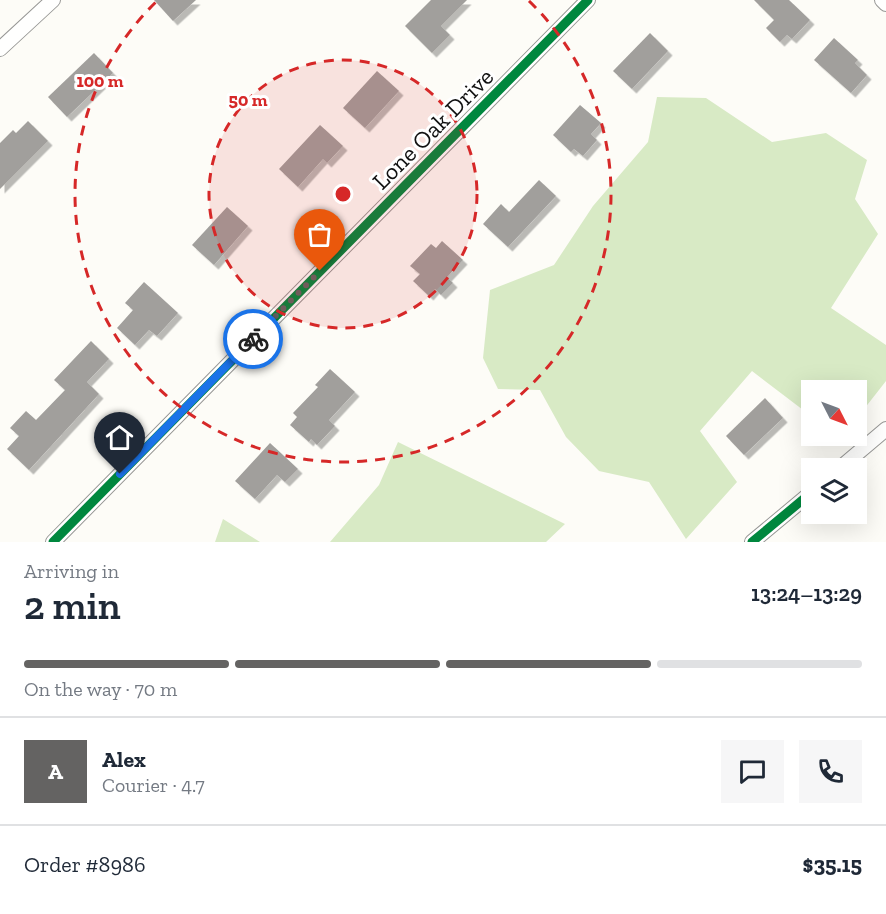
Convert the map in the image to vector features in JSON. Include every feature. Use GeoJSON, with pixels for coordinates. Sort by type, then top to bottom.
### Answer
{"type":"FeatureCollection","features":[{"type":"Feature","properties":{"kind":"street"},"geometry":{"type":"LineString","coordinates":[[0,49],[53,0]]}},
{"type":"Feature","properties":{"kind":"street","name":"Lone Oak Drive"},"geometry":{"type":"LineString","coordinates":[[53,542],[588,0]]}},
{"type":"Feature","properties":{"kind":"street"},"geometry":{"type":"LineString","coordinates":[[882,0],[886,4]]}},
{"type":"Feature","properties":{"kind":"street"},"geometry":{"type":"LineString","coordinates":[[852,458],[886,429]]}},
{"type":"Feature","properties":{"kind":"street"},"geometry":{"type":"LineString","coordinates":[[752,542],[801,501]]}},
{"type":"Feature","properties":{"kind":"green space"},"geometry":{"type":"Polygon","coordinates":[[[657,97],[706,98],[772,142],[826,133],[867,160],[855,199],[878,234],[831,308],[886,345],[886,381],[867,405],[867,380],[801,380],[801,408],[752,371],[700,431],[737,482],[686,539],[649,482],[599,471],[566,437],[540,390],[498,389],[483,358],[490,290],[554,265],[593,206],[648,142],[657,97]]]}},
{"type":"Feature","properties":{"kind":"green space"},"geometry":{"type":"Polygon","coordinates":[[[398,442],[565,524],[546,542],[330,542],[379,485],[398,442]]]}},
{"type":"Feature","properties":{"kind":"green space"},"geometry":{"type":"Polygon","coordinates":[[[223,519],[260,542],[215,542],[223,519]]]}},
{"type":"Feature","properties":{"kind":"building"},"geometry":{"type":"Polygon","coordinates":[[[154,0],[196,0],[173,21],[154,0]]]}},
{"type":"Feature","properties":{"kind":"building"},"geometry":{"type":"Polygon","coordinates":[[[431,0],[467,0],[441,26],[450,35],[432,53],[405,26],[431,0]]]}},
{"type":"Feature","properties":{"kind":"building"},"geometry":{"type":"Polygon","coordinates":[[[754,0],[789,0],[810,20],[792,39],[787,35],[780,42],[766,28],[774,20],[754,0]]]}},
{"type":"Feature","properties":{"kind":"building"},"geometry":{"type":"Polygon","coordinates":[[[650,33],[668,51],[632,89],[613,71],[650,33]]]}},
{"type":"Feature","properties":{"kind":"building"},"geometry":{"type":"Polygon","coordinates":[[[834,38],[858,60],[855,63],[867,75],[851,93],[814,60],[834,38]]]}},
{"type":"Feature","properties":{"kind":"building"},"geometry":{"type":"Polygon","coordinates":[[[94,53],[113,73],[67,117],[48,97],[94,53]]]}},
{"type":"Feature","properties":{"kind":"building"},"geometry":{"type":"Polygon","coordinates":[[[377,71],[399,91],[365,128],[343,108],[377,71]]]}},
{"type":"Feature","properties":{"kind":"building"},"geometry":{"type":"Polygon","coordinates":[[[580,105],[601,123],[591,134],[597,140],[583,156],[574,149],[571,152],[553,135],[580,105]]]}},
{"type":"Feature","properties":{"kind":"building"},"geometry":{"type":"Polygon","coordinates":[[[28,121],[48,141],[0,189],[0,143],[13,130],[16,133],[28,121]]]}},
{"type":"Feature","properties":{"kind":"building"},"geometry":{"type":"Polygon","coordinates":[[[320,125],[343,146],[327,163],[323,159],[298,187],[279,169],[320,125]]]}},
{"type":"Feature","properties":{"kind":"building"},"geometry":{"type":"Polygon","coordinates":[[[539,180],[556,196],[508,247],[483,224],[501,204],[509,212],[539,180]]]}},
{"type":"Feature","properties":{"kind":"building"},"geometry":{"type":"Polygon","coordinates":[[[227,207],[248,226],[214,265],[192,245],[227,207]]]}},
{"type":"Feature","properties":{"kind":"building"},"geometry":{"type":"Polygon","coordinates":[[[442,241],[463,260],[447,277],[453,283],[441,295],[435,289],[429,296],[413,281],[420,274],[410,266],[431,244],[436,248],[442,241]]]}},
{"type":"Feature","properties":{"kind":"building"},"geometry":{"type":"Polygon","coordinates":[[[144,282],[178,313],[157,336],[149,330],[135,345],[117,328],[133,310],[125,303],[144,282]]]}},
{"type":"Feature","properties":{"kind":"building"},"geometry":{"type":"Polygon","coordinates":[[[91,341],[109,359],[87,382],[99,394],[29,470],[7,449],[19,436],[10,428],[26,411],[36,420],[65,390],[54,380],[91,341]]]}},
{"type":"Feature","properties":{"kind":"building"},"geometry":{"type":"Polygon","coordinates":[[[330,369],[355,392],[329,420],[335,426],[317,445],[311,439],[309,442],[290,425],[297,417],[293,413],[318,387],[315,385],[330,369]]]}},
{"type":"Feature","properties":{"kind":"building"},"geometry":{"type":"Polygon","coordinates":[[[765,398],[783,418],[744,455],[726,436],[765,398]]]}},
{"type":"Feature","properties":{"kind":"building"},"geometry":{"type":"Polygon","coordinates":[[[270,443],[298,469],[285,482],[277,475],[255,499],[235,481],[270,443]]]}},
{"type":"Feature","properties":{"kind":"cycle path"},"geometry":{"type":"LineString","coordinates":[[53,542],[588,0]]}},
{"type":"Feature","properties":{"kind":"cycle path"},"geometry":{"type":"LineString","coordinates":[[752,542],[801,501]]}},
{"type":"Feature","properties":{"kind":"way so far"},"geometry":{"type":"LineString","coordinates":[[253,339],[320,271]]}},
{"type":"Feature","properties":{"kind":"route"},"geometry":{"type":"LineString","coordinates":[[120,474],[253,339]]}}]}
